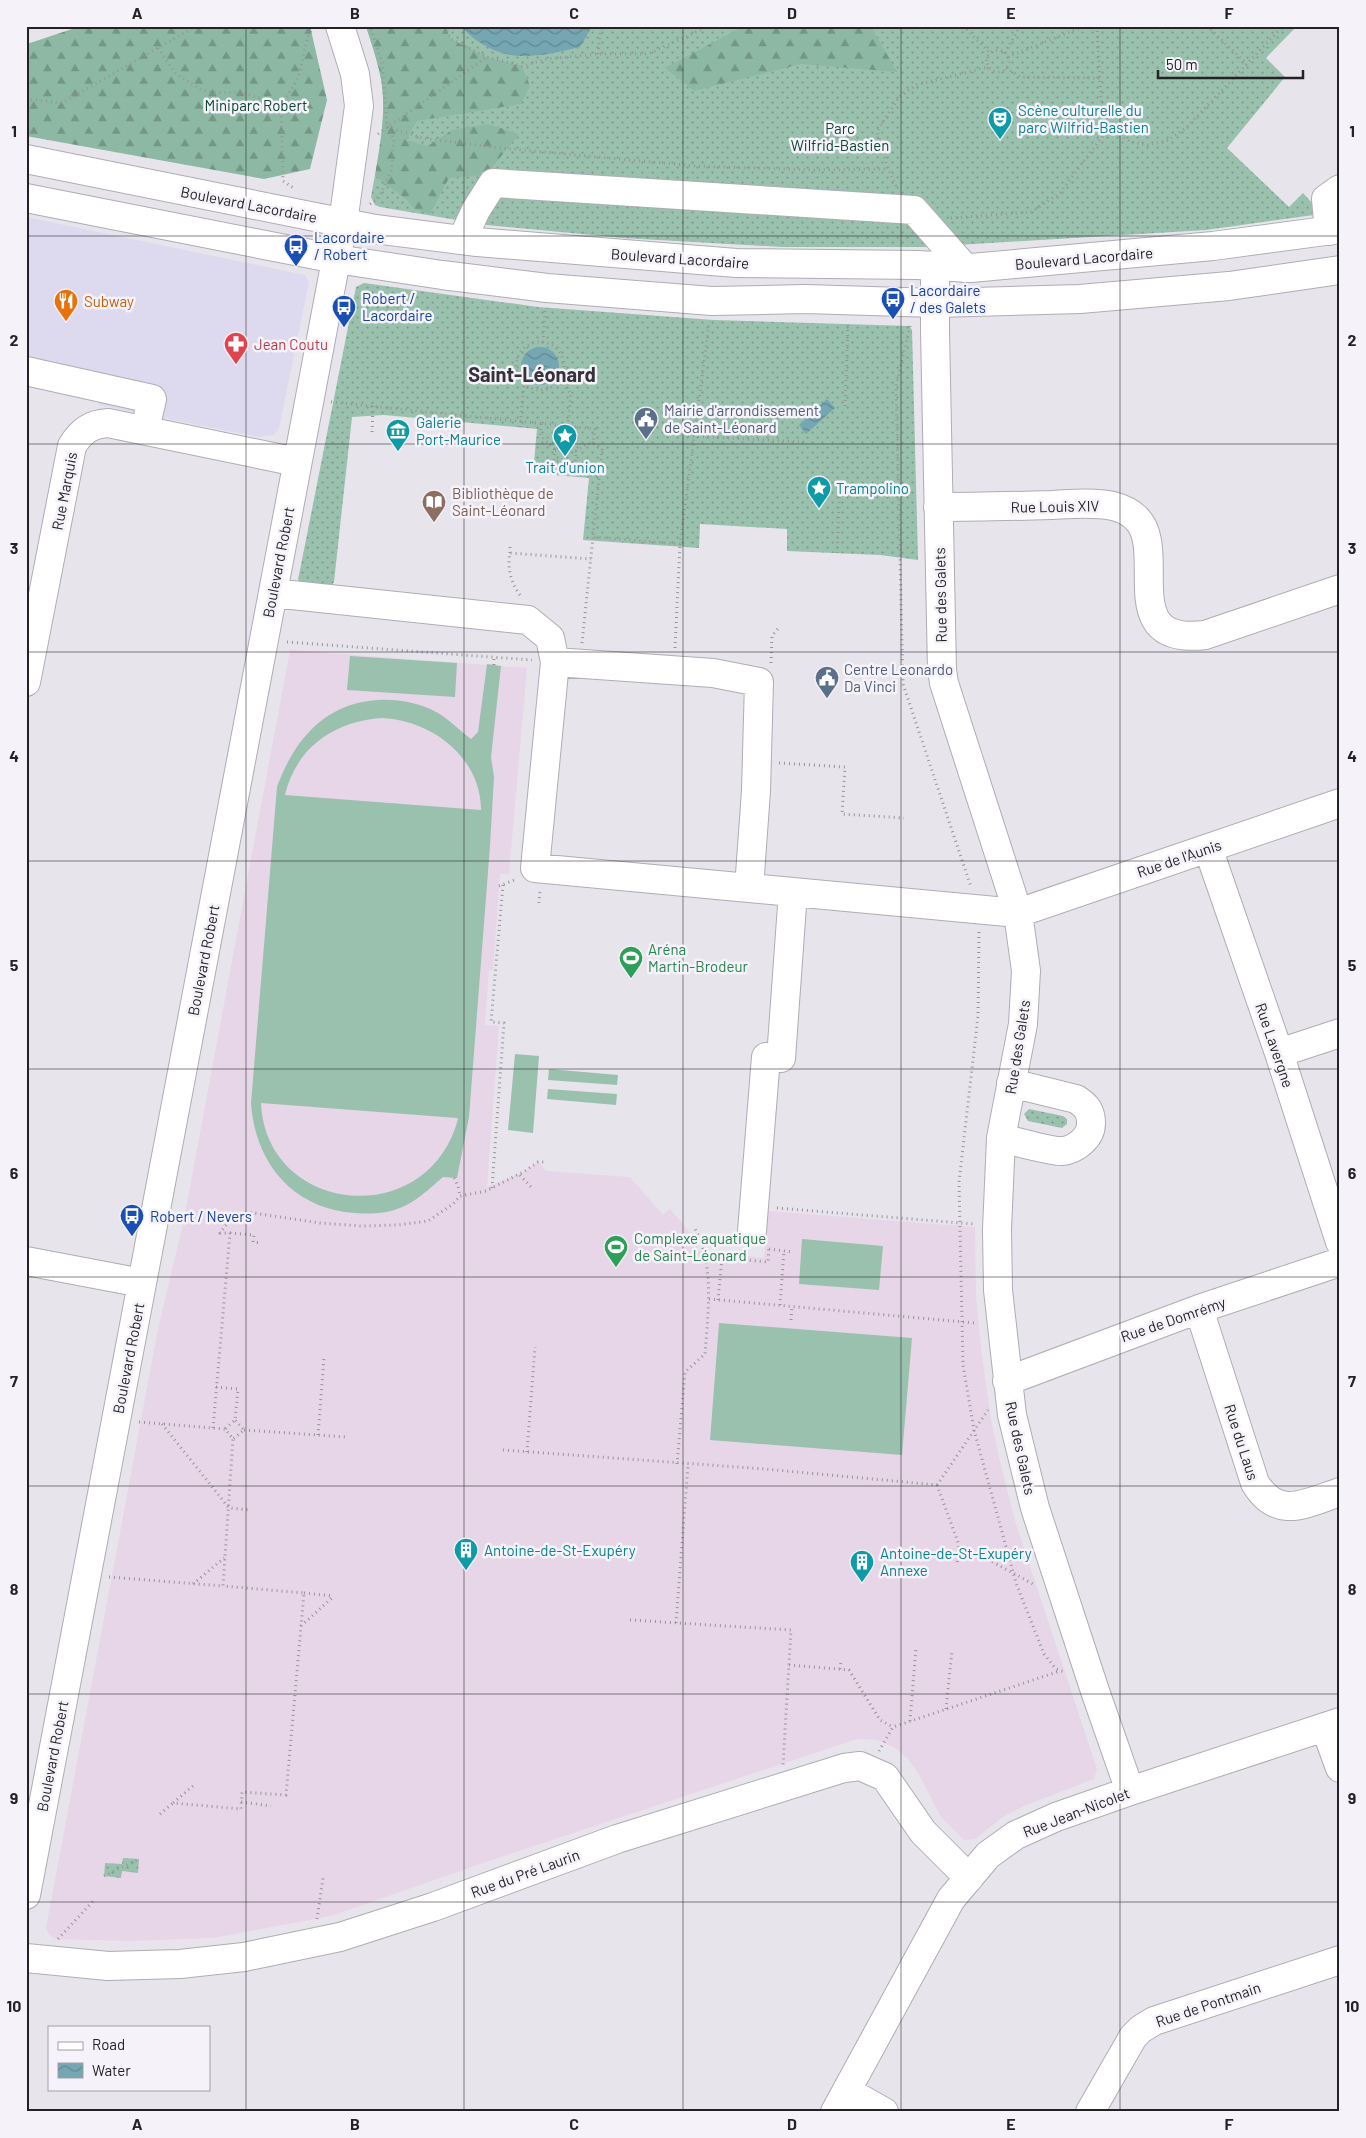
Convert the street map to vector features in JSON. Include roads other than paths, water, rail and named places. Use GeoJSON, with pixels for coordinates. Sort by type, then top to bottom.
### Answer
{"type":"FeatureCollection","features":[{"type":"Feature","properties":{"kind":"street","name":"Boulevard Robert"},"geometry":{"type":"LineString","coordinates":[[26,1895],[343,223],[359,106],[355,74],[340,26]]}},
{"type":"Feature","properties":{"kind":"street","name":"Boulevard Lacordaire"},"geometry":{"type":"LineString","coordinates":[[26,159],[343,223],[462,240],[736,263],[965,268],[1127,255],[1334,230]]}},
{"type":"Feature","properties":{"kind":"street"},"geometry":{"type":"LineString","coordinates":[[462,240],[476,210],[493,183],[914,210],[965,268]]}},
{"type":"Feature","properties":{"kind":"street"},"geometry":{"type":"LineString","coordinates":[[1334,230],[1326,199],[1340,189]]}},
{"type":"Feature","properties":{"kind":"street"},"geometry":{"type":"LineString","coordinates":[[26,198],[336,258],[442,275],[548,288],[712,301],[849,300],[926,302],[1080,299],[1229,286],[1340,270]]}},
{"type":"Feature","properties":{"kind":"street","name":"Rue des Galets"},"geometry":{"type":"LineString","coordinates":[[936,266],[926,302],[938,507],[942,670],[944,683],[1018,913],[1026,971],[1023,1024],[1002,1138],[997,1230],[998,1282],[1007,1381],[1016,1434],[1034,1508],[1078,1672],[1130,1791]]}},
{"type":"Feature","properties":{"kind":"street"},"geometry":{"type":"LineString","coordinates":[[26,371],[152,399],[145,430]]}},
{"type":"Feature","properties":{"kind":"street","name":"Rue Marquis"},"geometry":{"type":"LineString","coordinates":[[26,682],[72,446],[82,433],[97,424],[108,423],[298,462]]}},
{"type":"Feature","properties":{"kind":"street","name":"Rue Louis XIV"},"geometry":{"type":"LineString","coordinates":[[938,507],[1096,504],[1122,509],[1137,519],[1146,534],[1150,600],[1156,619],[1170,632],[1187,637],[1205,635],[1340,589]]}},
{"type":"Feature","properties":{"kind":"street"},"geometry":{"type":"LineString","coordinates":[[273,593],[528,620],[550,638],[546,661],[535,868],[1018,913]]}},
{"type":"Feature","properties":{"kind":"street"},"geometry":{"type":"LineString","coordinates":[[546,661],[713,673],[758,682],[756,791],[749,888]]}},
{"type":"Feature","properties":{"kind":"street","name":"Rue de l'Aunis"},"geometry":{"type":"LineString","coordinates":[[1018,913],[1340,803]]}},
{"type":"Feature","properties":{"kind":"street","name":"Rue Lavergne"},"geometry":{"type":"LineString","coordinates":[[1208,848],[1279,1053],[1340,1242]]}},
{"type":"Feature","properties":{"kind":"street"},"geometry":{"type":"LineString","coordinates":[[763,1240],[766,1057],[780,1058],[793,892]]}},
{"type":"Feature","properties":{"kind":"street"},"geometry":{"type":"LineString","coordinates":[[1279,1053],[1340,1033]]}},
{"type":"Feature","properties":{"kind":"street"},"geometry":{"type":"LineString","coordinates":[[1002,1138],[1062,1151],[1076,1146],[1085,1139],[1091,1128],[1091,1114],[1085,1105],[1076,1099],[1011,1083]]}},
{"type":"Feature","properties":{"kind":"street"},"geometry":{"type":"LineString","coordinates":[[26,1261],[142,1283]]}},
{"type":"Feature","properties":{"kind":"street","name":"Rue de Domrémy"},"geometry":{"type":"LineString","coordinates":[[1007,1381],[1199,1309],[1340,1262]]}},
{"type":"Feature","properties":{"kind":"street","name":"Rue du Laus"},"geometry":{"type":"LineString","coordinates":[[1199,1309],[1255,1483],[1261,1493],[1270,1501],[1282,1506],[1294,1507],[1340,1492]]}},
{"type":"Feature","properties":{"kind":"street"},"geometry":{"type":"LineString","coordinates":[[1333,1724],[1340,1768]]}},
{"type":"Feature","properties":{"kind":"street","name":"Rue Jean-Nicolet"},"geometry":{"type":"LineString","coordinates":[[841,2101],[951,1899],[988,1856],[1016,1835],[1056,1817],[1333,1724]]}},
{"type":"Feature","properties":{"kind":"street","name":"Rue du Pré Laurin"},"geometry":{"type":"LineString","coordinates":[[33,1959],[108,1966],[180,1964],[244,1956],[340,1937],[433,1907],[617,1839],[844,1768],[860,1766],[885,1777],[923,1832],[969,1878]]}},
{"type":"Feature","properties":{"kind":"street","name":"Rue de Pontmain"},"geometry":{"type":"LineString","coordinates":[[1090,2112],[1133,2037],[1154,2021],[1340,1960]]}},
{"type":"Feature","properties":{"kind":"street"},"geometry":{"type":"LineString","coordinates":[[841,2101],[884,2112]]}},
{"type":"Feature","properties":{"kind":"water"},"geometry":{"type":"Polygon","coordinates":[[[460,26],[588,26],[590,30],[580,47],[546,54],[516,56],[488,47],[474,39],[460,26]]]}},
{"type":"Feature","properties":{"kind":"water"},"geometry":{"type":"Polygon","coordinates":[[[540,347],[554,352],[559,366],[554,380],[540,385],[526,380],[521,366],[526,352],[540,347]]]}},
{"type":"Feature","properties":{"kind":"water"},"geometry":{"type":"Polygon","coordinates":[[[827,399],[835,408],[806,434],[799,425],[827,399]]]}},
{"type":"Feature","properties":{"kind":"place","name":"Scène culturelle du parc Wilfrid-Bastien"},"geometry":{"type":"Point","coordinates":[1000,140]}},
{"type":"Feature","properties":{"kind":"place","name":"Lacordaire / Robert"},"geometry":{"type":"Point","coordinates":[296,267]}},
{"type":"Feature","properties":{"kind":"place","name":"Lacordaire / des Galets"},"geometry":{"type":"Point","coordinates":[893,320]}},
{"type":"Feature","properties":{"kind":"place","name":"Subway"},"geometry":{"type":"Point","coordinates":[66,322]}},
{"type":"Feature","properties":{"kind":"place","name":"Robert / Lacordaire"},"geometry":{"type":"Point","coordinates":[344,328]}},
{"type":"Feature","properties":{"kind":"place","name":"Jean Coutu"},"geometry":{"type":"Point","coordinates":[236,365]}},
{"type":"Feature","properties":{"kind":"place","name":"Mairie d'arrondissement de Saint-Léonard"},"geometry":{"type":"Point","coordinates":[646,440]}},
{"type":"Feature","properties":{"kind":"place","name":"Galerie Port-Maurice"},"geometry":{"type":"Point","coordinates":[398,452]}},
{"type":"Feature","properties":{"kind":"place","name":"Trait d'union"},"geometry":{"type":"Point","coordinates":[565,457]}},
{"type":"Feature","properties":{"kind":"place","name":"Trampolino"},"geometry":{"type":"Point","coordinates":[819,509]}},
{"type":"Feature","properties":{"kind":"place","name":"Bibliothèque de Saint-Léonard"},"geometry":{"type":"Point","coordinates":[434,523]}},
{"type":"Feature","properties":{"kind":"place","name":"Centre Leonardo Da Vinci"},"geometry":{"type":"Point","coordinates":[827,699]}},
{"type":"Feature","properties":{"kind":"place","name":"Aréna Martin-Brodeur"},"geometry":{"type":"Point","coordinates":[631,979]}},
{"type":"Feature","properties":{"kind":"place","name":"Robert / Nevers"},"geometry":{"type":"Point","coordinates":[132,1237]}},
{"type":"Feature","properties":{"kind":"place","name":"Complexe aquatique de Saint-Léonard"},"geometry":{"type":"Point","coordinates":[616,1268]}},
{"type":"Feature","properties":{"kind":"place","name":"Antoine-de-St-Exupéry"},"geometry":{"type":"Point","coordinates":[466,1571]}},
{"type":"Feature","properties":{"kind":"place","name":"Antoine-de-St-Exupéry Annexe"},"geometry":{"type":"Point","coordinates":[862,1583]}},
{"type":"Feature","properties":{"kind":"district","name":"Saint-Léonard"},"geometry":{"type":"Point","coordinates":[532,374]}},
{"type":"Feature","properties":{"kind":"park label","name":"Miniparc Robert"},"geometry":{"type":"Point","coordinates":[256,105]}},
{"type":"Feature","properties":{"kind":"park label","name":"Parc Wilfrid-Bastien"},"geometry":{"type":"Point","coordinates":[840,136]}}]}
